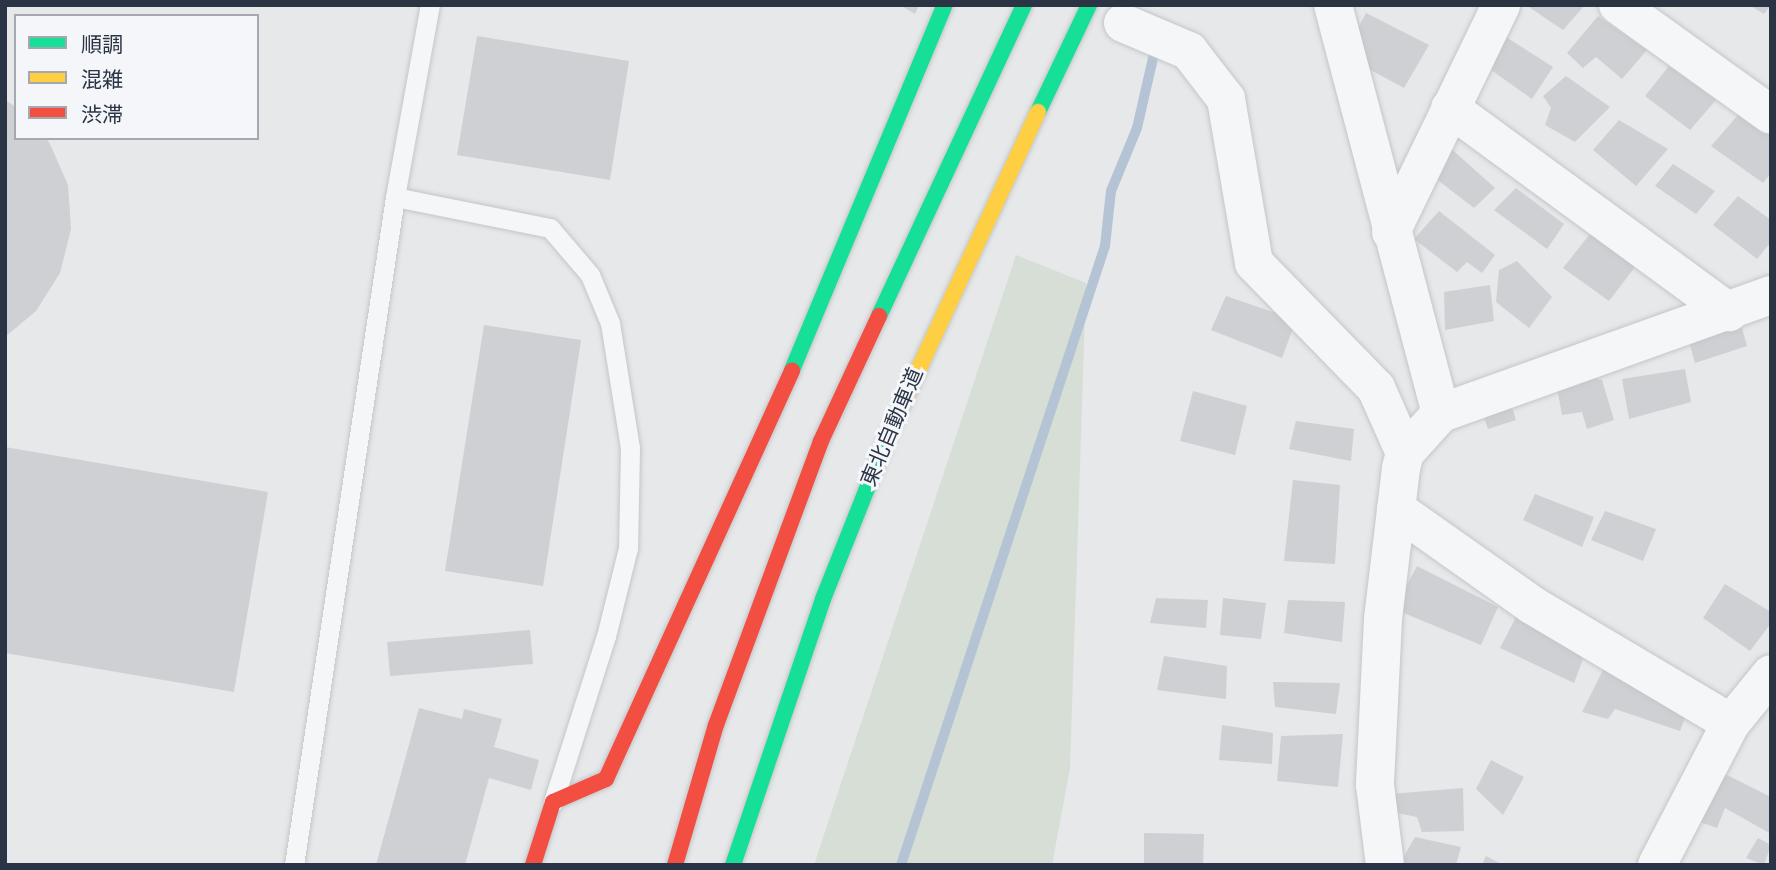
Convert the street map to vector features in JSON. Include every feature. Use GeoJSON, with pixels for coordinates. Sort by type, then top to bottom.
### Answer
{"type":"FeatureCollection","features":[{"type":"Feature","properties":{"kind":"main road"},"geometry":{"type":"LineString","coordinates":[[533,865],[552,802],[606,779],[783,390],[945,5]]}},
{"type":"Feature","properties":{"kind":"main road"},"geometry":{"type":"LineString","coordinates":[[674,865],[716,725],[821,441],[1024,5]]}},
{"type":"Feature","properties":{"kind":"main road","name":"東北自動車道"},"geometry":{"type":"LineString","coordinates":[[733,865],[823,599],[877,461],[943,309],[1089,5]]}},
{"type":"Feature","properties":{"kind":"street"},"geometry":{"type":"LineString","coordinates":[[1333,5],[1441,413]]}},
{"type":"Feature","properties":{"kind":"street"},"geometry":{"type":"LineString","coordinates":[[1391,232],[1501,5]]}},
{"type":"Feature","properties":{"kind":"street"},"geometry":{"type":"LineString","coordinates":[[1618,5],[1771,115]]}},
{"type":"Feature","properties":{"kind":"street"},"geometry":{"type":"LineString","coordinates":[[1123,23],[1189,51],[1226,99],[1254,262],[1376,388],[1405,453]]}},
{"type":"Feature","properties":{"kind":"street"},"geometry":{"type":"LineString","coordinates":[[1450,108],[1729,312]]}},
{"type":"Feature","properties":{"kind":"street"},"geometry":{"type":"LineString","coordinates":[[1385,865],[1375,785],[1383,620],[1405,453],[1441,413],[1771,295]]}},
{"type":"Feature","properties":{"kind":"street"},"geometry":{"type":"LineString","coordinates":[[1396,509],[1532,605],[1731,723]]}},
{"type":"Feature","properties":{"kind":"street"},"geometry":{"type":"LineString","coordinates":[[1657,865],[1731,723],[1771,674]]}},
{"type":"Feature","properties":{"kind":"lane"},"geometry":{"type":"LineString","coordinates":[[294,865],[395,197],[430,5]]}},
{"type":"Feature","properties":{"kind":"lane"},"geometry":{"type":"LineString","coordinates":[[395,197],[550,228],[590,275],[610,323],[630,448],[628,548],[606,636],[552,802]]}},
{"type":"Feature","properties":{"kind":"shaded area"},"geometry":{"type":"Polygon","coordinates":[[[1016,255],[1086,283],[1070,768],[1052,865],[814,865],[1016,255]]]}},
{"type":"Feature","properties":{"kind":"building"},"geometry":{"type":"Polygon","coordinates":[[[900,5],[919,5],[915,14],[900,5]]]}},
{"type":"Feature","properties":{"kind":"building"},"geometry":{"type":"Polygon","coordinates":[[[1526,5],[1585,5],[1563,30],[1526,5]]]}},
{"type":"Feature","properties":{"kind":"building"},"geometry":{"type":"Polygon","coordinates":[[[1749,5],[1771,5],[1764,14],[1749,5]]]}},
{"type":"Feature","properties":{"kind":"building"},"geometry":{"type":"Polygon","coordinates":[[[1366,13],[1429,45],[1404,88],[1365,67],[1353,38],[1366,13]]]}},
{"type":"Feature","properties":{"kind":"building"},"geometry":{"type":"Polygon","coordinates":[[[1598,16],[1647,50],[1622,79],[1596,57],[1583,68],[1567,53],[1598,16]]]}},
{"type":"Feature","properties":{"kind":"building"},"geometry":{"type":"Polygon","coordinates":[[[1503,35],[1553,67],[1532,99],[1484,65],[1503,35]]]}},
{"type":"Feature","properties":{"kind":"building"},"geometry":{"type":"Polygon","coordinates":[[[477,36],[629,61],[610,180],[457,155],[477,36]]]}},
{"type":"Feature","properties":{"kind":"building"},"geometry":{"type":"Polygon","coordinates":[[[1669,66],[1716,100],[1690,130],[1645,96],[1669,66]]]}},
{"type":"Feature","properties":{"kind":"building"},"geometry":{"type":"Polygon","coordinates":[[[1566,76],[1610,107],[1575,142],[1545,125],[1551,108],[1543,96],[1566,76]]]}},
{"type":"Feature","properties":{"kind":"building"},"geometry":{"type":"Polygon","coordinates":[[[5,100],[14,106],[14,140],[47,140],[50,144],[68,185],[71,229],[60,273],[36,311],[5,337],[5,100]]]}},
{"type":"Feature","properties":{"kind":"building"},"geometry":{"type":"Polygon","coordinates":[[[1739,114],[1771,135],[1771,173],[1763,183],[1711,146],[1739,114]]]}},
{"type":"Feature","properties":{"kind":"building"},"geometry":{"type":"Polygon","coordinates":[[[1619,120],[1668,149],[1636,186],[1593,150],[1619,120]]]}},
{"type":"Feature","properties":{"kind":"building"},"geometry":{"type":"Polygon","coordinates":[[[1447,145],[1495,188],[1474,208],[1431,175],[1447,145]]]}},
{"type":"Feature","properties":{"kind":"building"},"geometry":{"type":"Polygon","coordinates":[[[1673,164],[1715,191],[1696,214],[1655,186],[1673,164]]]}},
{"type":"Feature","properties":{"kind":"building"},"geometry":{"type":"Polygon","coordinates":[[[1516,188],[1564,224],[1547,249],[1494,210],[1516,188]]]}},
{"type":"Feature","properties":{"kind":"building"},"geometry":{"type":"Polygon","coordinates":[[[1738,196],[1771,220],[1771,242],[1757,259],[1713,225],[1738,196]]]}},
{"type":"Feature","properties":{"kind":"building"},"geometry":{"type":"Polygon","coordinates":[[[1439,211],[1495,255],[1482,273],[1467,262],[1457,272],[1414,239],[1439,211]]]}},
{"type":"Feature","properties":{"kind":"building"},"geometry":{"type":"Polygon","coordinates":[[[1590,234],[1635,267],[1609,301],[1563,268],[1590,234]]]}},
{"type":"Feature","properties":{"kind":"building"},"geometry":{"type":"Polygon","coordinates":[[[1517,261],[1552,297],[1529,328],[1496,302],[1499,270],[1517,261]]]}},
{"type":"Feature","properties":{"kind":"building"},"geometry":{"type":"Polygon","coordinates":[[[1490,285],[1494,321],[1445,330],[1444,292],[1490,285]]]}},
{"type":"Feature","properties":{"kind":"building"},"geometry":{"type":"Polygon","coordinates":[[[1226,296],[1296,320],[1282,358],[1211,330],[1226,296]]]}},
{"type":"Feature","properties":{"kind":"building"},"geometry":{"type":"Polygon","coordinates":[[[1739,317],[1747,346],[1695,363],[1688,338],[1739,317]]]}},
{"type":"Feature","properties":{"kind":"building"},"geometry":{"type":"Polygon","coordinates":[[[484,325],[581,340],[543,586],[445,571],[484,325]]]}},
{"type":"Feature","properties":{"kind":"building"},"geometry":{"type":"Polygon","coordinates":[[[1685,369],[1691,402],[1629,419],[1622,379],[1685,369]]]}},
{"type":"Feature","properties":{"kind":"building"},"geometry":{"type":"Polygon","coordinates":[[[1577,375],[1602,380],[1614,420],[1587,429],[1582,412],[1562,415],[1556,383],[1577,375]]]}},
{"type":"Feature","properties":{"kind":"building"},"geometry":{"type":"Polygon","coordinates":[[[1193,391],[1247,406],[1235,455],[1180,441],[1193,391]]]}},
{"type":"Feature","properties":{"kind":"building"},"geometry":{"type":"Polygon","coordinates":[[[1509,398],[1516,420],[1488,429],[1481,408],[1509,398]]]}},
{"type":"Feature","properties":{"kind":"building"},"geometry":{"type":"Polygon","coordinates":[[[1296,421],[1354,429],[1351,461],[1289,449],[1296,421]]]}},
{"type":"Feature","properties":{"kind":"building"},"geometry":{"type":"Polygon","coordinates":[[[5,447],[268,492],[234,692],[5,653],[5,447]]]}},
{"type":"Feature","properties":{"kind":"building"},"geometry":{"type":"Polygon","coordinates":[[[1293,480],[1340,485],[1335,564],[1284,561],[1293,480]]]}},
{"type":"Feature","properties":{"kind":"building"},"geometry":{"type":"Polygon","coordinates":[[[1535,494],[1594,517],[1582,547],[1523,520],[1535,494]]]}},
{"type":"Feature","properties":{"kind":"building"},"geometry":{"type":"Polygon","coordinates":[[[1605,511],[1656,529],[1643,561],[1591,540],[1605,511]]]}},
{"type":"Feature","properties":{"kind":"building"},"geometry":{"type":"Polygon","coordinates":[[[1417,566],[1498,607],[1481,645],[1394,609],[1417,566]]]}},
{"type":"Feature","properties":{"kind":"building"},"geometry":{"type":"Polygon","coordinates":[[[1725,584],[1771,612],[1771,623],[1750,651],[1703,618],[1725,584]]]}},
{"type":"Feature","properties":{"kind":"building"},"geometry":{"type":"Polygon","coordinates":[[[1156,598],[1208,600],[1206,628],[1150,623],[1156,598]]]}},
{"type":"Feature","properties":{"kind":"building"},"geometry":{"type":"Polygon","coordinates":[[[1223,598],[1266,603],[1261,639],[1220,635],[1223,598]]]}},
{"type":"Feature","properties":{"kind":"building"},"geometry":{"type":"Polygon","coordinates":[[[1288,600],[1345,602],[1342,642],[1284,633],[1288,600]]]}},
{"type":"Feature","properties":{"kind":"building"},"geometry":{"type":"Polygon","coordinates":[[[1517,615],[1586,651],[1574,683],[1500,648],[1517,615]]]}},
{"type":"Feature","properties":{"kind":"building"},"geometry":{"type":"Polygon","coordinates":[[[530,630],[533,664],[390,676],[387,642],[530,630]]]}},
{"type":"Feature","properties":{"kind":"building"},"geometry":{"type":"Polygon","coordinates":[[[1164,656],[1227,666],[1226,699],[1157,690],[1164,656]]]}},
{"type":"Feature","properties":{"kind":"building"},"geometry":{"type":"Polygon","coordinates":[[[1604,668],[1690,705],[1680,731],[1615,709],[1608,719],[1582,712],[1604,668]]]}},
{"type":"Feature","properties":{"kind":"building"},"geometry":{"type":"Polygon","coordinates":[[[1273,682],[1340,683],[1336,714],[1275,707],[1273,682]]]}},
{"type":"Feature","properties":{"kind":"building"},"geometry":{"type":"Polygon","coordinates":[[[419,708],[462,719],[464,709],[502,719],[494,747],[539,760],[531,790],[489,778],[465,865],[376,865],[419,708]]]}},
{"type":"Feature","properties":{"kind":"building"},"geometry":{"type":"Polygon","coordinates":[[[1222,725],[1273,733],[1272,764],[1219,760],[1222,725]]]}},
{"type":"Feature","properties":{"kind":"building"},"geometry":{"type":"Polygon","coordinates":[[[1343,734],[1338,787],[1277,781],[1281,736],[1343,734]]]}},
{"type":"Feature","properties":{"kind":"building"},"geometry":{"type":"Polygon","coordinates":[[[1491,760],[1524,777],[1503,815],[1476,789],[1491,760]]]}},
{"type":"Feature","properties":{"kind":"building"},"geometry":{"type":"Polygon","coordinates":[[[1719,771],[1771,797],[1771,834],[1725,808],[1717,828],[1691,819],[1719,771]]]}},
{"type":"Feature","properties":{"kind":"building"},"geometry":{"type":"Polygon","coordinates":[[[1463,788],[1464,831],[1422,832],[1417,817],[1392,812],[1390,794],[1463,788]]]}},
{"type":"Feature","properties":{"kind":"building"},"geometry":{"type":"Polygon","coordinates":[[[1144,833],[1204,834],[1203,865],[1144,865],[1144,833]]]}},
{"type":"Feature","properties":{"kind":"building"},"geometry":{"type":"Polygon","coordinates":[[[1415,837],[1461,847],[1456,865],[1399,865],[1415,837]]]}},
{"type":"Feature","properties":{"kind":"building"},"geometry":{"type":"Polygon","coordinates":[[[1758,838],[1771,845],[1764,865],[1746,858],[1758,838]]]}},
{"type":"Feature","properties":{"kind":"building"},"geometry":{"type":"Polygon","coordinates":[[[1486,856],[1503,865],[1482,865],[1486,856]]]}},
{"type":"Feature","properties":{"kind":"waterway"},"geometry":{"type":"LineString","coordinates":[[901,865],[1105,246],[1111,191],[1137,128],[1153,58]]}},
{"type":"Feature","properties":{"kind":"traffic: fast"},"geometry":{"type":"LineString","coordinates":[[792,370],[945,5]]}},
{"type":"Feature","properties":{"kind":"traffic: fast"},"geometry":{"type":"LineString","coordinates":[[879,316],[1024,5]]}},
{"type":"Feature","properties":{"kind":"traffic: fast"},"geometry":{"type":"LineString","coordinates":[[1038,112],[1089,5]]}},
{"type":"Feature","properties":{"kind":"traffic: fast"},"geometry":{"type":"LineString","coordinates":[[733,865],[823,599],[889,433]]}},
{"type":"Feature","properties":{"kind":"traffic: slow"},"geometry":{"type":"LineString","coordinates":[[889,433],[1038,112]]}},
{"type":"Feature","properties":{"kind":"traffic: jam"},"geometry":{"type":"LineString","coordinates":[[675,865],[716,725],[821,441],[879,316]]}},
{"type":"Feature","properties":{"kind":"traffic: jam"},"geometry":{"type":"LineString","coordinates":[[533,865],[553,802],[606,779],[792,370]]}}]}
